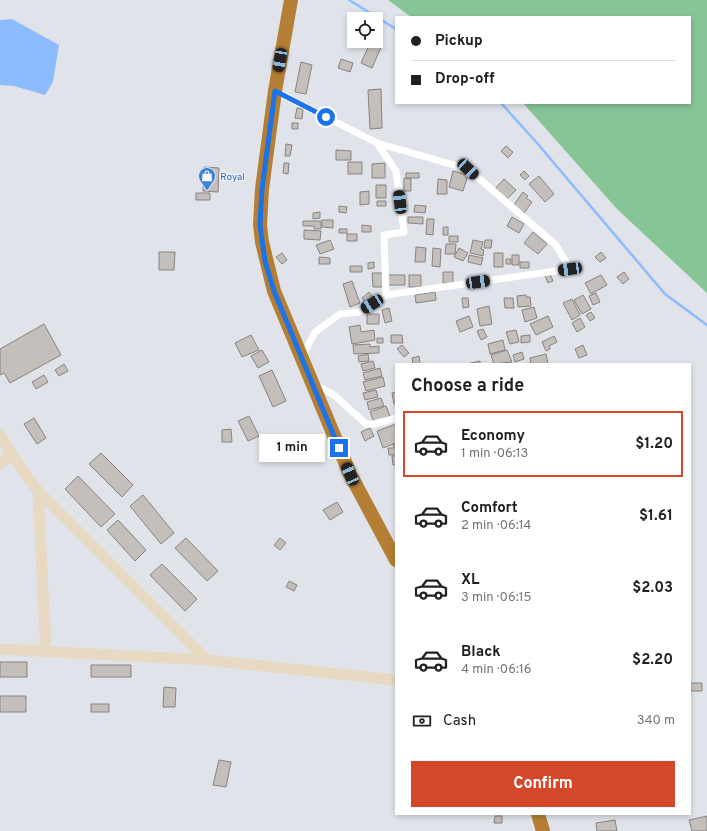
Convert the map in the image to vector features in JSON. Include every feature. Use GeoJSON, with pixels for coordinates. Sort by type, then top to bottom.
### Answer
{"type":"FeatureCollection","features":[{"type":"Feature","properties":{"kind":"highway"},"geometry":{"type":"LineString","coordinates":[[290,6],[275,91],[262,189],[260,225],[270,277],[310,381],[350,474],[395,558]]}},
{"type":"Feature","properties":{"kind":"highway"},"geometry":{"type":"LineString","coordinates":[[538,815],[544,831]]}},
{"type":"Feature","properties":{"kind":"street"},"geometry":{"type":"LineString","coordinates":[[275,91],[377,142],[468,169],[556,245],[570,269],[386,295],[359,312],[340,314],[315,332],[301,358]]}},
{"type":"Feature","properties":{"kind":"street"},"geometry":{"type":"LineString","coordinates":[[377,142],[396,171],[404,232],[384,235],[386,295]]}},
{"type":"Feature","properties":{"kind":"street"},"geometry":{"type":"LineString","coordinates":[[310,381],[334,395],[366,424],[374,424],[395,418]]}},
{"type":"Feature","properties":{"kind":"street"},"geometry":{"type":"LineString","coordinates":[[0,435],[11,454],[38,491],[207,660]]}},
{"type":"Feature","properties":{"kind":"street"},"geometry":{"type":"LineString","coordinates":[[0,464],[11,454]]}},
{"type":"Feature","properties":{"kind":"street"},"geometry":{"type":"LineString","coordinates":[[38,491],[46,652]]}},
{"type":"Feature","properties":{"kind":"street"},"geometry":{"type":"LineString","coordinates":[[0,649],[207,660],[395,680]]}},
{"type":"Feature","properties":{"kind":"green space"},"geometry":{"type":"Polygon","coordinates":[[[388,0],[707,0],[707,293],[617,209],[524,104],[691,104],[691,16],[410,16],[388,0]]]}},
{"type":"Feature","properties":{"kind":"water"},"geometry":{"type":"Polygon","coordinates":[[[12,19],[59,45],[53,82],[45,95],[14,86],[0,85],[0,20],[12,19]]]}},
{"type":"Feature","properties":{"kind":"building"},"geometry":{"type":"Polygon","coordinates":[[[368,48],[381,48],[372,68],[361,63],[368,48]]]}},
{"type":"Feature","properties":{"kind":"building"},"geometry":{"type":"Polygon","coordinates":[[[341,59],[353,63],[350,72],[338,68],[341,59]]]}},
{"type":"Feature","properties":{"kind":"building"},"geometry":{"type":"Polygon","coordinates":[[[301,62],[312,65],[306,94],[295,92],[301,62]]]}},
{"type":"Feature","properties":{"kind":"building"},"geometry":{"type":"Polygon","coordinates":[[[381,89],[382,128],[370,129],[368,90],[381,89]]]}},
{"type":"Feature","properties":{"kind":"building"},"geometry":{"type":"Polygon","coordinates":[[[297,108],[303,109],[302,119],[295,118],[297,108]]]}},
{"type":"Feature","properties":{"kind":"building"},"geometry":{"type":"Polygon","coordinates":[[[292,123],[298,123],[298,129],[292,129],[292,123]]]}},
{"type":"Feature","properties":{"kind":"building"},"geometry":{"type":"Polygon","coordinates":[[[286,144],[292,145],[290,156],[285,156],[286,144]]]}},
{"type":"Feature","properties":{"kind":"building"},"geometry":{"type":"Polygon","coordinates":[[[506,146],[513,152],[508,158],[501,151],[506,146]]]}},
{"type":"Feature","properties":{"kind":"building"},"geometry":{"type":"Polygon","coordinates":[[[336,150],[351,151],[351,160],[336,160],[336,150]]]}},
{"type":"Feature","properties":{"kind":"building"},"geometry":{"type":"Polygon","coordinates":[[[348,162],[362,162],[362,174],[348,174],[348,162]]]}},
{"type":"Feature","properties":{"kind":"building"},"geometry":{"type":"Polygon","coordinates":[[[284,163],[289,163],[288,174],[283,173],[284,163]]]}},
{"type":"Feature","properties":{"kind":"building"},"geometry":{"type":"Polygon","coordinates":[[[385,163],[385,178],[372,178],[372,164],[385,163]]]}},
{"type":"Feature","properties":{"kind":"building"},"geometry":{"type":"Polygon","coordinates":[[[204,167],[219,168],[218,192],[203,191],[204,167]]]}},
{"type":"Feature","properties":{"kind":"building"},"geometry":{"type":"Polygon","coordinates":[[[453,171],[468,175],[463,191],[449,187],[453,171]]]}},
{"type":"Feature","properties":{"kind":"building"},"geometry":{"type":"Polygon","coordinates":[[[524,171],[529,176],[525,180],[520,175],[524,171]]]}},
{"type":"Feature","properties":{"kind":"building"},"geometry":{"type":"Polygon","coordinates":[[[406,173],[419,173],[419,178],[406,178],[406,173]]]}},
{"type":"Feature","properties":{"kind":"building"},"geometry":{"type":"Polygon","coordinates":[[[539,176],[554,194],[545,202],[529,184],[539,176]]]}},
{"type":"Feature","properties":{"kind":"building"},"geometry":{"type":"Polygon","coordinates":[[[404,178],[411,179],[411,191],[404,191],[404,178]]]}},
{"type":"Feature","properties":{"kind":"building"},"geometry":{"type":"Polygon","coordinates":[[[438,179],[447,180],[447,194],[437,194],[438,179]]]}},
{"type":"Feature","properties":{"kind":"building"},"geometry":{"type":"Polygon","coordinates":[[[504,179],[516,190],[506,200],[494,190],[504,179]]]}},
{"type":"Feature","properties":{"kind":"building"},"geometry":{"type":"Polygon","coordinates":[[[376,185],[386,185],[386,198],[376,198],[376,185]]]}},
{"type":"Feature","properties":{"kind":"building"},"geometry":{"type":"Polygon","coordinates":[[[369,191],[369,204],[360,205],[360,192],[369,191]]]}},
{"type":"Feature","properties":{"kind":"building"},"geometry":{"type":"Polygon","coordinates":[[[523,192],[528,196],[526,198],[532,202],[524,213],[513,206],[523,192]]]}},
{"type":"Feature","properties":{"kind":"building"},"geometry":{"type":"Polygon","coordinates":[[[196,193],[210,193],[210,200],[196,200],[196,193]]]}},
{"type":"Feature","properties":{"kind":"building"},"geometry":{"type":"Polygon","coordinates":[[[377,201],[386,201],[386,206],[377,206],[377,201]]]}},
{"type":"Feature","properties":{"kind":"building"},"geometry":{"type":"Polygon","coordinates":[[[415,205],[426,206],[425,213],[414,212],[415,205]]]}},
{"type":"Feature","properties":{"kind":"building"},"geometry":{"type":"Polygon","coordinates":[[[339,206],[347,207],[346,213],[339,212],[339,206]]]}},
{"type":"Feature","properties":{"kind":"building"},"geometry":{"type":"Polygon","coordinates":[[[320,212],[320,218],[313,219],[313,213],[320,212]]]}},
{"type":"Feature","properties":{"kind":"building"},"geometry":{"type":"Polygon","coordinates":[[[408,217],[423,217],[423,224],[408,223],[408,217]]]}},
{"type":"Feature","properties":{"kind":"building"},"geometry":{"type":"Polygon","coordinates":[[[512,217],[524,224],[519,233],[507,226],[512,217]]]}},
{"type":"Feature","properties":{"kind":"building"},"geometry":{"type":"Polygon","coordinates":[[[427,219],[434,219],[433,235],[426,234],[427,219]]]}},
{"type":"Feature","properties":{"kind":"building"},"geometry":{"type":"Polygon","coordinates":[[[322,220],[333,220],[333,228],[322,227],[322,220]]]}},
{"type":"Feature","properties":{"kind":"building"},"geometry":{"type":"Polygon","coordinates":[[[303,221],[321,221],[321,229],[314,229],[314,226],[303,226],[303,221]]]}},
{"type":"Feature","properties":{"kind":"building"},"geometry":{"type":"Polygon","coordinates":[[[362,225],[371,226],[371,232],[362,232],[362,225]]]}},
{"type":"Feature","properties":{"kind":"building"},"geometry":{"type":"Polygon","coordinates":[[[443,227],[448,227],[448,235],[443,235],[443,227]]]}},
{"type":"Feature","properties":{"kind":"building"},"geometry":{"type":"Polygon","coordinates":[[[339,229],[347,229],[347,233],[339,233],[339,229]]]}},
{"type":"Feature","properties":{"kind":"building"},"geometry":{"type":"Polygon","coordinates":[[[304,230],[321,231],[320,240],[304,239],[304,230]]]}},
{"type":"Feature","properties":{"kind":"building"},"geometry":{"type":"Polygon","coordinates":[[[533,232],[547,244],[538,254],[524,243],[533,232]]]}},
{"type":"Feature","properties":{"kind":"building"},"geometry":{"type":"Polygon","coordinates":[[[347,234],[357,234],[357,241],[347,241],[347,234]]]}},
{"type":"Feature","properties":{"kind":"building"},"geometry":{"type":"Polygon","coordinates":[[[449,236],[458,236],[458,242],[449,242],[449,236]]]}},
{"type":"Feature","properties":{"kind":"building"},"geometry":{"type":"Polygon","coordinates":[[[330,240],[334,249],[320,254],[316,245],[330,240]]]}},
{"type":"Feature","properties":{"kind":"building"},"geometry":{"type":"Polygon","coordinates":[[[473,240],[483,242],[481,249],[484,250],[483,256],[470,253],[473,240]]]}},
{"type":"Feature","properties":{"kind":"building"},"geometry":{"type":"Polygon","coordinates":[[[485,240],[492,240],[491,248],[484,248],[485,240]]]}},
{"type":"Feature","properties":{"kind":"building"},"geometry":{"type":"Polygon","coordinates":[[[446,244],[456,244],[455,254],[445,254],[446,244]]]}},
{"type":"Feature","properties":{"kind":"building"},"geometry":{"type":"Polygon","coordinates":[[[416,247],[426,248],[425,262],[415,262],[416,247]]]}},
{"type":"Feature","properties":{"kind":"building"},"geometry":{"type":"Polygon","coordinates":[[[433,248],[441,249],[440,267],[432,266],[433,248]]]}},
{"type":"Feature","properties":{"kind":"building"},"geometry":{"type":"Polygon","coordinates":[[[459,248],[468,253],[463,261],[454,257],[459,248]]]}},
{"type":"Feature","properties":{"kind":"building"},"geometry":{"type":"Polygon","coordinates":[[[159,252],[175,252],[174,270],[159,270],[159,252]]]}},
{"type":"Feature","properties":{"kind":"building"},"geometry":{"type":"Polygon","coordinates":[[[601,252],[606,258],[600,262],[595,257],[601,252]]]}},
{"type":"Feature","properties":{"kind":"building"},"geometry":{"type":"Polygon","coordinates":[[[282,253],[287,260],[282,264],[276,257],[282,253]]]}},
{"type":"Feature","properties":{"kind":"building"},"geometry":{"type":"Polygon","coordinates":[[[494,253],[503,253],[503,267],[494,267],[494,253]]]}},
{"type":"Feature","properties":{"kind":"building"},"geometry":{"type":"Polygon","coordinates":[[[469,255],[483,258],[481,265],[468,262],[469,255]]]}},
{"type":"Feature","properties":{"kind":"building"},"geometry":{"type":"Polygon","coordinates":[[[512,255],[519,255],[519,265],[512,265],[512,255]]]}},
{"type":"Feature","properties":{"kind":"building"},"geometry":{"type":"Polygon","coordinates":[[[319,257],[330,258],[330,264],[319,264],[319,257]]]}},
{"type":"Feature","properties":{"kind":"building"},"geometry":{"type":"Polygon","coordinates":[[[506,259],[511,259],[511,264],[506,264],[506,259]]]}},
{"type":"Feature","properties":{"kind":"building"},"geometry":{"type":"Polygon","coordinates":[[[374,262],[374,268],[368,269],[368,263],[374,262]]]}},
{"type":"Feature","properties":{"kind":"building"},"geometry":{"type":"Polygon","coordinates":[[[520,262],[529,262],[529,268],[520,268],[520,262]]]}},
{"type":"Feature","properties":{"kind":"building"},"geometry":{"type":"Polygon","coordinates":[[[350,266],[362,266],[362,272],[350,272],[350,266]]]}},
{"type":"Feature","properties":{"kind":"building"},"geometry":{"type":"Polygon","coordinates":[[[443,272],[453,272],[453,284],[443,283],[443,272]]]}},
{"type":"Feature","properties":{"kind":"building"},"geometry":{"type":"Polygon","coordinates":[[[624,272],[629,279],[623,284],[617,277],[624,272]]]}},
{"type":"Feature","properties":{"kind":"building"},"geometry":{"type":"Polygon","coordinates":[[[372,273],[383,273],[383,287],[373,287],[372,273]]]}},
{"type":"Feature","properties":{"kind":"building"},"geometry":{"type":"Polygon","coordinates":[[[550,274],[553,281],[548,283],[545,276],[550,274]]]}},
{"type":"Feature","properties":{"kind":"building"},"geometry":{"type":"Polygon","coordinates":[[[388,275],[405,275],[405,285],[388,285],[388,275]]]}},
{"type":"Feature","properties":{"kind":"building"},"geometry":{"type":"Polygon","coordinates":[[[409,275],[421,275],[421,287],[409,287],[409,275]]]}},
{"type":"Feature","properties":{"kind":"building"},"geometry":{"type":"Polygon","coordinates":[[[601,275],[607,285],[591,294],[585,283],[601,275]]]}},
{"type":"Feature","properties":{"kind":"building"},"geometry":{"type":"Polygon","coordinates":[[[352,281],[360,303],[350,307],[343,284],[352,281]]]}},
{"type":"Feature","properties":{"kind":"building"},"geometry":{"type":"Polygon","coordinates":[[[369,292],[373,298],[366,304],[362,298],[369,292]]]}},
{"type":"Feature","properties":{"kind":"building"},"geometry":{"type":"Polygon","coordinates":[[[435,292],[436,300],[416,303],[415,295],[435,292]]]}},
{"type":"Feature","properties":{"kind":"building"},"geometry":{"type":"Polygon","coordinates":[[[596,293],[600,302],[593,305],[589,296],[596,293]]]}},
{"type":"Feature","properties":{"kind":"building"},"geometry":{"type":"Polygon","coordinates":[[[526,295],[526,297],[530,297],[531,306],[518,307],[517,296],[526,295]]]}},
{"type":"Feature","properties":{"kind":"building"},"geometry":{"type":"Polygon","coordinates":[[[583,295],[591,309],[582,314],[574,300],[583,295]]]}},
{"type":"Feature","properties":{"kind":"building"},"geometry":{"type":"Polygon","coordinates":[[[462,298],[468,298],[469,307],[463,308],[462,298]]]}},
{"type":"Feature","properties":{"kind":"building"},"geometry":{"type":"Polygon","coordinates":[[[504,298],[513,298],[514,308],[505,308],[504,298]]]}},
{"type":"Feature","properties":{"kind":"building"},"geometry":{"type":"Polygon","coordinates":[[[572,299],[580,315],[572,320],[563,303],[572,299]]]}},
{"type":"Feature","properties":{"kind":"building"},"geometry":{"type":"Polygon","coordinates":[[[489,306],[492,324],[480,326],[477,309],[489,306]]]}},
{"type":"Feature","properties":{"kind":"building"},"geometry":{"type":"Polygon","coordinates":[[[534,307],[537,318],[525,322],[522,310],[534,307]]]}},
{"type":"Feature","properties":{"kind":"building"},"geometry":{"type":"Polygon","coordinates":[[[389,308],[392,321],[385,323],[382,310],[389,308]]]}},
{"type":"Feature","properties":{"kind":"building"},"geometry":{"type":"Polygon","coordinates":[[[591,312],[595,318],[590,321],[586,315],[591,312]]]}},
{"type":"Feature","properties":{"kind":"building"},"geometry":{"type":"Polygon","coordinates":[[[367,314],[379,314],[379,324],[367,324],[367,314]]]}},
{"type":"Feature","properties":{"kind":"building"},"geometry":{"type":"Polygon","coordinates":[[[469,316],[473,327],[460,332],[456,321],[469,316]]]}},
{"type":"Feature","properties":{"kind":"building"},"geometry":{"type":"Polygon","coordinates":[[[548,316],[553,327],[536,335],[530,324],[548,316]]]}},
{"type":"Feature","properties":{"kind":"building"},"geometry":{"type":"Polygon","coordinates":[[[580,318],[585,327],[577,332],[572,323],[580,318]]]}},
{"type":"Feature","properties":{"kind":"building"},"geometry":{"type":"Polygon","coordinates":[[[44,324],[61,355],[10,383],[4,373],[0,375],[0,349],[44,324]]]}},
{"type":"Feature","properties":{"kind":"building"},"geometry":{"type":"Polygon","coordinates":[[[360,325],[361,332],[374,330],[375,340],[352,344],[349,327],[360,325]]]}},
{"type":"Feature","properties":{"kind":"building"},"geometry":{"type":"Polygon","coordinates":[[[483,329],[487,337],[481,340],[477,331],[483,329]]]}},
{"type":"Feature","properties":{"kind":"building"},"geometry":{"type":"Polygon","coordinates":[[[516,330],[519,342],[510,344],[506,332],[516,330]]]}},
{"type":"Feature","properties":{"kind":"building"},"geometry":{"type":"Polygon","coordinates":[[[251,335],[259,350],[242,357],[235,343],[251,335]]]}},
{"type":"Feature","properties":{"kind":"building"},"geometry":{"type":"Polygon","coordinates":[[[391,335],[402,335],[403,343],[391,343],[391,335]]]}},
{"type":"Feature","properties":{"kind":"building"},"geometry":{"type":"Polygon","coordinates":[[[530,335],[530,342],[521,343],[521,336],[530,335]]]}},
{"type":"Feature","properties":{"kind":"building"},"geometry":{"type":"Polygon","coordinates":[[[554,336],[557,342],[549,346],[550,349],[546,351],[542,342],[554,336]]]}},
{"type":"Feature","properties":{"kind":"building"},"geometry":{"type":"Polygon","coordinates":[[[377,338],[383,338],[383,343],[377,343],[377,338]]]}},
{"type":"Feature","properties":{"kind":"building"},"geometry":{"type":"Polygon","coordinates":[[[503,340],[505,350],[490,354],[488,344],[503,340]]]}},
{"type":"Feature","properties":{"kind":"building"},"geometry":{"type":"Polygon","coordinates":[[[370,344],[370,347],[379,346],[379,353],[354,354],[353,345],[370,344]]]}},
{"type":"Feature","properties":{"kind":"building"},"geometry":{"type":"Polygon","coordinates":[[[402,345],[409,353],[404,357],[397,349],[402,345]]]}},
{"type":"Feature","properties":{"kind":"building"},"geometry":{"type":"Polygon","coordinates":[[[583,345],[587,355],[579,358],[575,349],[583,345]]]}},
{"type":"Feature","properties":{"kind":"building"},"geometry":{"type":"Polygon","coordinates":[[[262,350],[269,362],[258,368],[251,356],[262,350]]]}},
{"type":"Feature","properties":{"kind":"building"},"geometry":{"type":"Polygon","coordinates":[[[507,350],[512,362],[494,363],[491,355],[507,350]]]}},
{"type":"Feature","properties":{"kind":"building"},"geometry":{"type":"Polygon","coordinates":[[[522,352],[524,359],[515,362],[513,355],[522,352]]]}},
{"type":"Feature","properties":{"kind":"building"},"geometry":{"type":"Polygon","coordinates":[[[368,354],[369,361],[359,362],[358,356],[368,354]]]}},
{"type":"Feature","properties":{"kind":"building"},"geometry":{"type":"Polygon","coordinates":[[[546,354],[548,363],[531,363],[530,358],[546,354]]]}},
{"type":"Feature","properties":{"kind":"building"},"geometry":{"type":"Polygon","coordinates":[[[419,356],[420,363],[413,363],[412,358],[419,356]]]}},
{"type":"Feature","properties":{"kind":"building"},"geometry":{"type":"Polygon","coordinates":[[[373,361],[375,368],[363,371],[361,364],[373,361]]]}},
{"type":"Feature","properties":{"kind":"building"},"geometry":{"type":"Polygon","coordinates":[[[64,364],[68,371],[59,376],[55,370],[64,364]]]}},
{"type":"Feature","properties":{"kind":"building"},"geometry":{"type":"Polygon","coordinates":[[[380,368],[382,376],[365,380],[363,373],[380,368]]]}},
{"type":"Feature","properties":{"kind":"building"},"geometry":{"type":"Polygon","coordinates":[[[272,370],[286,401],[273,407],[259,376],[272,370]]]}},
{"type":"Feature","properties":{"kind":"building"},"geometry":{"type":"Polygon","coordinates":[[[44,375],[48,382],[36,389],[32,382],[44,375]]]}},
{"type":"Feature","properties":{"kind":"building"},"geometry":{"type":"Polygon","coordinates":[[[383,377],[385,386],[366,391],[363,382],[383,377]]]}},
{"type":"Feature","properties":{"kind":"building"},"geometry":{"type":"Polygon","coordinates":[[[376,390],[378,397],[365,400],[363,393],[376,390]]]}},
{"type":"Feature","properties":{"kind":"building"},"geometry":{"type":"Polygon","coordinates":[[[395,392],[395,404],[394,404],[392,393],[395,392]]]}},
{"type":"Feature","properties":{"kind":"building"},"geometry":{"type":"Polygon","coordinates":[[[381,398],[384,406],[369,410],[367,402],[381,398]]]}},
{"type":"Feature","properties":{"kind":"building"},"geometry":{"type":"Polygon","coordinates":[[[386,406],[390,416],[374,422],[370,412],[386,406]]]}},
{"type":"Feature","properties":{"kind":"building"},"geometry":{"type":"Polygon","coordinates":[[[249,416],[259,436],[248,441],[238,421],[249,416]]]}},
{"type":"Feature","properties":{"kind":"building"},"geometry":{"type":"Polygon","coordinates":[[[34,418],[46,438],[37,444],[24,424],[34,418]]]}},
{"type":"Feature","properties":{"kind":"building"},"geometry":{"type":"Polygon","coordinates":[[[395,424],[395,443],[383,448],[377,431],[395,424]]]}},
{"type":"Feature","properties":{"kind":"building"},"geometry":{"type":"Polygon","coordinates":[[[370,428],[374,436],[365,441],[361,432],[370,428]]]}},
{"type":"Feature","properties":{"kind":"building"},"geometry":{"type":"Polygon","coordinates":[[[231,429],[232,442],[222,442],[222,430],[231,429]]]}},
{"type":"Feature","properties":{"kind":"building"},"geometry":{"type":"Polygon","coordinates":[[[393,444],[395,444],[395,455],[389,455],[388,448],[394,448],[393,444]]]}},
{"type":"Feature","properties":{"kind":"building"},"geometry":{"type":"Polygon","coordinates":[[[101,453],[133,485],[122,497],[89,464],[101,453]]]}},
{"type":"Feature","properties":{"kind":"building"},"geometry":{"type":"Polygon","coordinates":[[[392,456],[395,456],[395,465],[393,465],[392,456]]]}},
{"type":"Feature","properties":{"kind":"building"},"geometry":{"type":"Polygon","coordinates":[[[78,476],[115,514],[101,527],[65,489],[78,476]]]}},
{"type":"Feature","properties":{"kind":"building"},"geometry":{"type":"Polygon","coordinates":[[[143,495],[174,533],[161,544],[130,506],[143,495]]]}},
{"type":"Feature","properties":{"kind":"building"},"geometry":{"type":"Polygon","coordinates":[[[337,502],[343,512],[330,520],[323,510],[337,502]]]}},
{"type":"Feature","properties":{"kind":"building"},"geometry":{"type":"Polygon","coordinates":[[[118,520],[146,550],[135,561],[107,530],[118,520]]]}},
{"type":"Feature","properties":{"kind":"building"},"geometry":{"type":"Polygon","coordinates":[[[186,538],[218,571],[207,581],[175,548],[186,538]]]}},
{"type":"Feature","properties":{"kind":"building"},"geometry":{"type":"Polygon","coordinates":[[[280,538],[286,543],[280,550],[274,545],[280,538]]]}},
{"type":"Feature","properties":{"kind":"building"},"geometry":{"type":"Polygon","coordinates":[[[162,564],[197,599],[185,611],[150,575],[162,564]]]}},
{"type":"Feature","properties":{"kind":"building"},"geometry":{"type":"Polygon","coordinates":[[[289,581],[297,585],[294,591],[286,587],[289,581]]]}},
{"type":"Feature","properties":{"kind":"building"},"geometry":{"type":"Polygon","coordinates":[[[0,662],[27,662],[27,677],[0,677],[0,662]]]}},
{"type":"Feature","properties":{"kind":"building"},"geometry":{"type":"Polygon","coordinates":[[[91,665],[131,665],[131,677],[91,677],[91,665]]]}},
{"type":"Feature","properties":{"kind":"building"},"geometry":{"type":"Polygon","coordinates":[[[691,683],[702,683],[702,691],[691,691],[691,683]]]}},
{"type":"Feature","properties":{"kind":"building"},"geometry":{"type":"Polygon","coordinates":[[[164,687],[176,688],[175,707],[163,707],[164,687]]]}},
{"type":"Feature","properties":{"kind":"building"},"geometry":{"type":"Polygon","coordinates":[[[0,696],[26,696],[26,712],[0,712],[0,696]]]}},
{"type":"Feature","properties":{"kind":"building"},"geometry":{"type":"Polygon","coordinates":[[[91,704],[109,704],[109,712],[91,712],[91,704]]]}},
{"type":"Feature","properties":{"kind":"building"},"geometry":{"type":"Polygon","coordinates":[[[219,760],[231,762],[226,787],[213,785],[219,760]]]}},
{"type":"Feature","properties":{"kind":"building"},"geometry":{"type":"Polygon","coordinates":[[[495,816],[502,816],[502,823],[494,823],[495,816]]]}},
{"type":"Feature","properties":{"kind":"building"},"geometry":{"type":"Polygon","coordinates":[[[707,816],[707,831],[692,831],[689,820],[707,816]]]}},
{"type":"Feature","properties":{"kind":"building"},"geometry":{"type":"Polygon","coordinates":[[[615,820],[617,831],[597,831],[596,823],[615,820]]]}},
{"type":"Feature","properties":{"kind":"waterway"},"geometry":{"type":"LineString","coordinates":[[349,0],[395,28]]}},
{"type":"Feature","properties":{"kind":"waterway"},"geometry":{"type":"LineString","coordinates":[[502,104],[537,143],[665,294],[707,325]]}},
{"type":"Feature","properties":{"kind":"place","name":"Royal"},"geometry":{"type":"Point","coordinates":[207,191]}},
{"type":"Feature","properties":{"kind":"route"},"geometry":{"type":"LineString","coordinates":[[326,117],[275,91],[266,153],[260,225],[265,261],[274,291],[339,448]]}}]}
